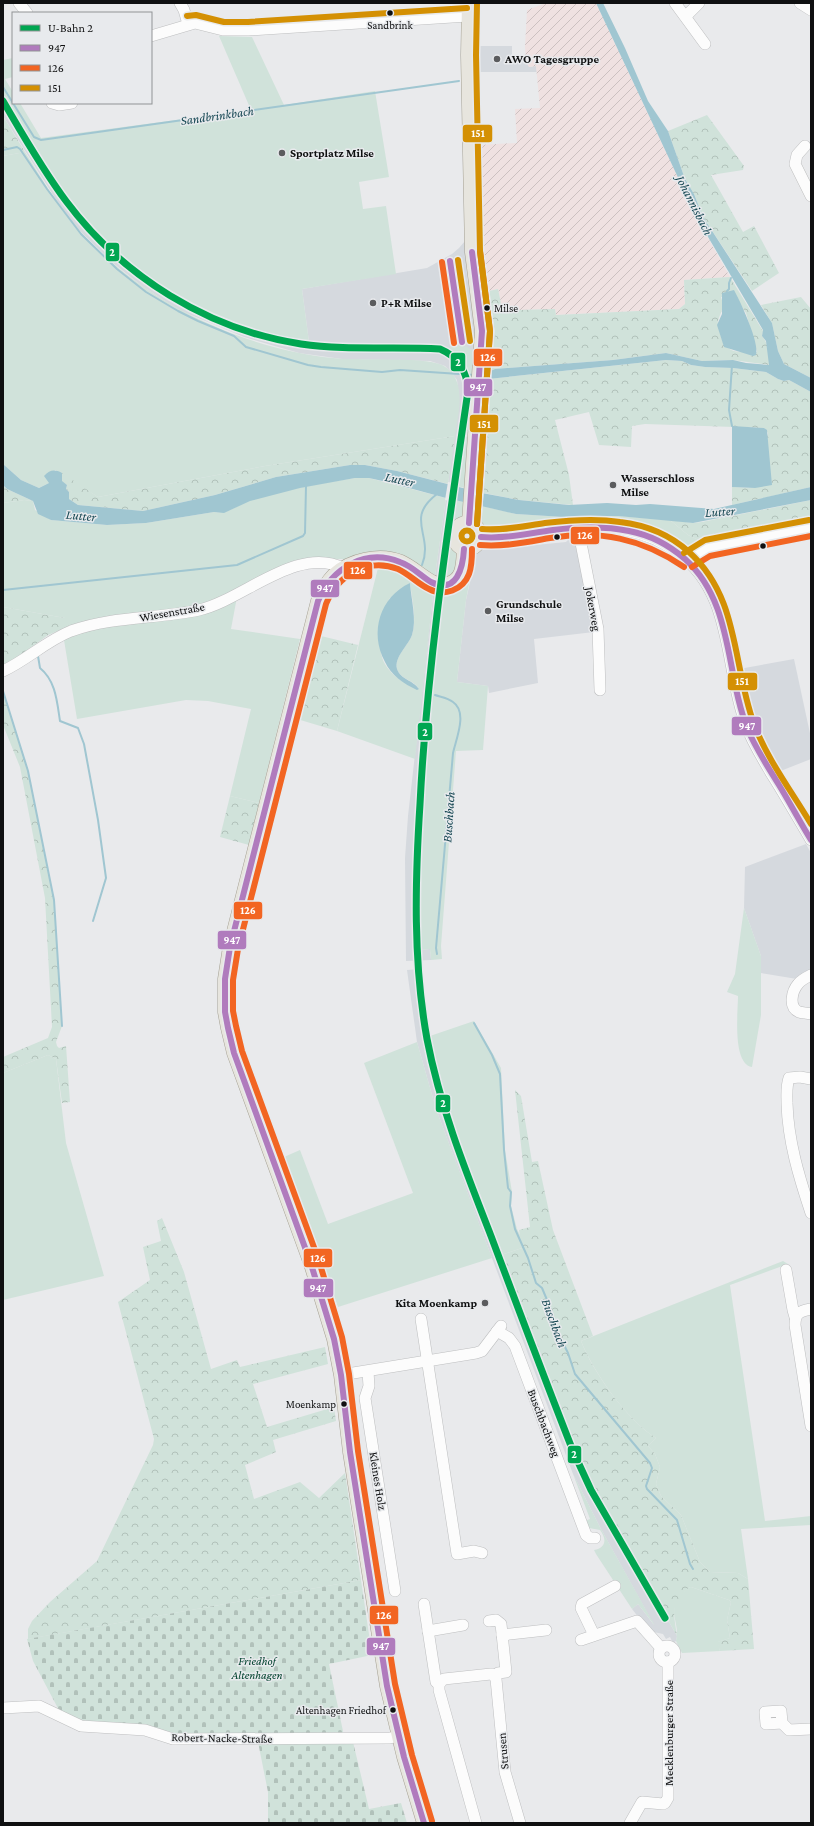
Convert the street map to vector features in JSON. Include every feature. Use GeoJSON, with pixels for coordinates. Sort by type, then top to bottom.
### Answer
{"type":"FeatureCollection","features":[{"type":"Feature","properties":{"kind":"main road"},"geometry":{"type":"LineString","coordinates":[[468,9],[469,146],[472,252],[482,320],[480,385],[470,518],[481,537],[476,546],[470,549],[460,548],[455,541],[455,532],[461,524],[470,518]]}},
{"type":"Feature","properties":{"kind":"main road"},"geometry":{"type":"LineString","coordinates":[[424,1823],[399,1736],[380,1649],[350,1452],[341,1375],[334,1339],[322,1296],[234,1052],[225,1012],[224,996],[226,967],[230,947],[318,601],[328,582],[343,568],[378,558],[400,562],[434,583],[443,584],[452,582],[461,574],[464,549]]}},
{"type":"Feature","properties":{"kind":"street"},"geometry":{"type":"LineString","coordinates":[[19,3],[26,12]]}},
{"type":"Feature","properties":{"kind":"street"},"geometry":{"type":"LineString","coordinates":[[180,3],[184,10],[188,24]]}},
{"type":"Feature","properties":{"kind":"street"},"geometry":{"type":"LineString","coordinates":[[675,3],[686,16],[705,44]]}},
{"type":"Feature","properties":{"kind":"street"},"geometry":{"type":"LineString","coordinates":[[686,16],[699,3]]}},
{"type":"Feature","properties":{"kind":"street"},"geometry":{"type":"LineString","coordinates":[[800,3],[811,10]]}},
{"type":"Feature","properties":{"kind":"street"},"geometry":{"type":"LineString","coordinates":[[152,36],[195,23],[223,30],[248,30],[468,9]]}},
{"type":"Feature","properties":{"kind":"street"},"geometry":{"type":"LineString","coordinates":[[56,104],[66,104]]}},
{"type":"Feature","properties":{"kind":"street"},"geometry":{"type":"LineString","coordinates":[[805,146],[797,155],[795,164],[811,196]]}},
{"type":"Feature","properties":{"kind":"street"},"geometry":{"type":"LineString","coordinates":[[481,537],[503,538],[553,530],[578,528],[616,529],[639,534],[663,543],[688,560],[703,578],[719,610],[740,705],[752,740],[811,840]]}},
{"type":"Feature","properties":{"kind":"street","name":"Jokerweg"},"geometry":{"type":"LineString","coordinates":[[578,528],[598,629],[600,690]]}},
{"type":"Feature","properties":{"kind":"street"},"geometry":{"type":"LineString","coordinates":[[688,560],[707,548],[811,528]]}},
{"type":"Feature","properties":{"kind":"street","name":"Wiesenstraße"},"geometry":{"type":"LineString","coordinates":[[3,671],[58,637],[72,631],[94,625],[201,609],[283,570],[300,565],[324,563],[336,564],[343,568]]}},
{"type":"Feature","properties":{"kind":"street"},"geometry":{"type":"LineString","coordinates":[[811,975],[798,984],[794,990],[792,1003],[794,1008],[799,1012],[811,1014]]}},
{"type":"Feature","properties":{"kind":"street"},"geometry":{"type":"LineString","coordinates":[[811,1079],[793,1077],[789,1078],[787,1084],[788,1115],[792,1143],[801,1182],[811,1213]]}},
{"type":"Feature","properties":{"kind":"street"},"geometry":{"type":"LineString","coordinates":[[786,1270],[792,1310],[795,1317],[811,1426]]}},
{"type":"Feature","properties":{"kind":"street"},"geometry":{"type":"LineString","coordinates":[[795,1317],[799,1312],[811,1309]]}},
{"type":"Feature","properties":{"kind":"street"},"geometry":{"type":"LineString","coordinates":[[421,1319],[457,1554],[474,1551],[482,1553]]}},
{"type":"Feature","properties":{"kind":"street","name":"Buschbachweg"},"geometry":{"type":"LineString","coordinates":[[427,1361],[479,1352],[499,1329],[509,1338],[514,1346],[586,1535],[590,1538],[595,1538]]}},
{"type":"Feature","properties":{"kind":"street"},"geometry":{"type":"LineString","coordinates":[[341,1375],[368,1372],[427,1361]]}},
{"type":"Feature","properties":{"kind":"street","name":"Kleines Holz"},"geometry":{"type":"LineString","coordinates":[[368,1372],[369,1386],[365,1398],[395,1591]]}},
{"type":"Feature","properties":{"kind":"street"},"geometry":{"type":"LineString","coordinates":[[581,1640],[594,1635],[581,1608],[582,1604],[615,1586]]}},
{"type":"Feature","properties":{"kind":"street"},"geometry":{"type":"LineString","coordinates":[[424,1604],[436,1682],[439,1684],[439,1694],[476,1823]]}},
{"type":"Feature","properties":{"kind":"street"},"geometry":{"type":"LineString","coordinates":[[439,1684],[447,1679],[486,1674],[493,1674],[495,1676],[498,1673],[506,1672],[501,1624],[496,1620],[489,1621]]}},
{"type":"Feature","properties":{"kind":"street","name":"Mecklenburger Straße"},"geometry":{"type":"LineString","coordinates":[[594,1635],[637,1620],[661,1648],[659,1657],[663,1661],[668,1662],[668,1798],[665,1803],[662,1804],[642,1802],[630,1823]]}},
{"type":"Feature","properties":{"kind":"street"},"geometry":{"type":"LineString","coordinates":[[428,1631],[463,1625]]}},
{"type":"Feature","properties":{"kind":"street"},"geometry":{"type":"LineString","coordinates":[[502,1635],[546,1630]]}},
{"type":"Feature","properties":{"kind":"street","name":"Strusen"},"geometry":{"type":"LineString","coordinates":[[495,1676],[505,1772],[520,1823]]}},
{"type":"Feature","properties":{"kind":"street","name":"Robert-Nacke-Straße"},"geometry":{"type":"LineString","coordinates":[[3,1708],[39,1706],[81,1726],[144,1730],[173,1740],[384,1738],[399,1736]]}},
{"type":"Feature","properties":{"kind":"street"},"geometry":{"type":"LineString","coordinates":[[782,1722],[789,1730],[811,1728]]}},
{"type":"Feature","properties":{"kind":"shaded area"},"geometry":{"type":"Polygon","coordinates":[[[546,3],[596,3],[698,220],[730,277],[684,280],[685,304],[679,309],[556,315],[555,309],[518,310],[503,313],[498,289],[489,291],[483,244],[478,145],[517,143],[515,109],[540,108],[536,66],[529,67],[526,62],[525,47],[527,10],[546,3]]]}},
{"type":"Feature","properties":{"kind":"shaded area","name":"AWO Tagesgruppe"},"geometry":{"type":"Polygon","coordinates":[[[476,46],[512,46],[512,56],[517,57],[517,62],[526,62],[530,67],[536,66],[537,72],[476,72],[476,46]]]}},
{"type":"Feature","properties":{"kind":"shaded area"},"geometry":{"type":"Polygon","coordinates":[[[3,94],[65,195],[79,215],[124,259],[171,294],[219,318],[271,335],[309,342],[302,289],[427,268],[452,254],[465,241],[467,276],[475,324],[475,358],[450,350],[461,358],[466,365],[471,384],[457,486],[448,484],[459,399],[457,380],[445,366],[430,361],[342,359],[299,353],[244,337],[179,310],[142,286],[113,263],[78,229],[55,198],[3,116],[3,94]]]}},
{"type":"Feature","properties":{"kind":"shaded area"},"geometry":{"type":"Polygon","coordinates":[[[446,498],[455,500],[444,577],[435,576],[446,498]]]}},
{"type":"Feature","properties":{"kind":"shaded area"},"geometry":{"type":"Polygon","coordinates":[[[572,535],[575,535],[594,632],[534,639],[538,683],[489,693],[488,686],[457,682],[466,600],[476,555],[482,550],[524,543],[535,545],[566,542],[572,535]]]}},
{"type":"Feature","properties":{"kind":"shaded area"},"geometry":{"type":"Polygon","coordinates":[[[433,595],[441,596],[425,759],[419,897],[420,950],[430,949],[431,960],[406,961],[405,858],[408,816],[433,595]]]}},
{"type":"Feature","properties":{"kind":"shaded area"},"geometry":{"type":"Polygon","coordinates":[[[794,659],[811,738],[811,759],[778,772],[754,729],[747,709],[739,669],[794,659]]]}},
{"type":"Feature","properties":{"kind":"shaded area"},"geometry":{"type":"Polygon","coordinates":[[[806,844],[811,853],[811,971],[797,979],[761,973],[761,956],[744,908],[745,867],[806,844]]]}},
{"type":"Feature","properties":{"kind":"shaded area"},"geometry":{"type":"Polygon","coordinates":[[[421,969],[427,1018],[435,1061],[444,1097],[457,1138],[579,1459],[593,1487],[677,1636],[676,1641],[673,1643],[670,1637],[666,1639],[663,1634],[649,1631],[632,1609],[638,1604],[654,1625],[601,1529],[573,1474],[436,1109],[417,1042],[407,970],[421,969]]]}},
{"type":"Feature","properties":{"kind":"green space"},"geometry":{"type":"Polygon","coordinates":[[[219,36],[252,37],[284,105],[375,91],[389,177],[359,182],[363,209],[386,206],[396,274],[302,289],[309,342],[271,335],[219,318],[171,294],[124,259],[79,215],[53,178],[3,94],[3,60],[12,58],[12,77],[5,79],[12,90],[12,104],[21,104],[41,138],[251,110],[219,36]]]}},
{"type":"Feature","properties":{"kind":"green space"},"geometry":{"type":"Polygon","coordinates":[[[707,115],[744,166],[743,170],[711,175],[743,232],[754,226],[779,273],[752,291],[703,217],[694,194],[685,179],[668,131],[707,115]]]}},
{"type":"Feature","properties":{"kind":"green space"},"geometry":{"type":"Polygon","coordinates":[[[3,116],[25,152],[3,156],[3,116]]]}},
{"type":"Feature","properties":{"kind":"green space"},"geometry":{"type":"Polygon","coordinates":[[[476,123],[478,123],[483,244],[487,277],[484,278],[479,247],[476,123]]]}},
{"type":"Feature","properties":{"kind":"green space"},"geometry":{"type":"Polygon","coordinates":[[[25,152],[50,192],[64,211],[79,230],[104,255],[132,279],[162,299],[194,317],[228,332],[263,344],[298,353],[344,359],[423,361],[444,366],[451,372],[459,389],[460,398],[455,436],[265,466],[98,497],[55,470],[49,483],[39,488],[21,480],[3,464],[3,156],[25,152]]]}},
{"type":"Feature","properties":{"kind":"green space"},"geometry":{"type":"Polygon","coordinates":[[[730,277],[763,331],[762,336],[766,342],[769,354],[769,365],[733,360],[702,361],[666,353],[613,360],[495,369],[488,372],[489,355],[495,354],[495,335],[489,291],[498,289],[503,313],[518,310],[555,309],[556,315],[679,309],[685,304],[684,280],[730,277]],[[721,297],[723,307],[718,322],[722,340],[729,349],[734,351],[757,352],[746,313],[739,303],[738,298],[721,297]]]}},
{"type":"Feature","properties":{"kind":"green space"},"geometry":{"type":"Polygon","coordinates":[[[489,291],[495,335],[495,354],[489,355],[490,334],[486,293],[489,291]]]}},
{"type":"Feature","properties":{"kind":"green space"},"geometry":{"type":"Polygon","coordinates":[[[801,297],[811,309],[811,378],[784,364],[778,351],[772,323],[761,305],[801,297]]]}},
{"type":"Feature","properties":{"kind":"green space"},"geometry":{"type":"Polygon","coordinates":[[[451,346],[467,347],[474,353],[468,431],[465,431],[471,387],[469,377],[466,367],[460,358],[450,350],[451,346]]]}},
{"type":"Feature","properties":{"kind":"green space"},"geometry":{"type":"Polygon","coordinates":[[[666,360],[682,361],[691,365],[705,367],[733,368],[766,372],[778,379],[784,381],[789,380],[811,392],[811,487],[732,505],[732,487],[755,488],[768,433],[764,428],[645,424],[632,426],[631,447],[599,445],[589,412],[555,420],[569,475],[573,505],[519,500],[479,492],[488,379],[666,360]]]}},
{"type":"Feature","properties":{"kind":"green space"},"geometry":{"type":"Polygon","coordinates":[[[455,436],[448,484],[397,471],[365,465],[350,465],[276,477],[215,495],[143,511],[78,505],[69,499],[69,492],[66,489],[67,485],[62,482],[62,473],[98,497],[265,466],[455,436]]]}},
{"type":"Feature","properties":{"kind":"green space"},"geometry":{"type":"Polygon","coordinates":[[[464,436],[468,437],[465,488],[457,486],[464,436]]]}},
{"type":"Feature","properties":{"kind":"green space"},"geometry":{"type":"Polygon","coordinates":[[[355,478],[369,478],[446,498],[435,576],[405,556],[389,552],[352,559],[321,559],[202,606],[65,628],[65,618],[3,607],[3,503],[24,500],[33,501],[35,510],[51,520],[107,525],[146,523],[214,512],[224,512],[251,500],[277,493],[355,478]]]}},
{"type":"Feature","properties":{"kind":"green space"},"geometry":{"type":"Polygon","coordinates":[[[3,485],[7,489],[33,501],[24,500],[3,503],[3,485]]]}},
{"type":"Feature","properties":{"kind":"green space"},"geometry":{"type":"Polygon","coordinates":[[[455,500],[464,502],[462,518],[451,532],[451,539],[457,553],[458,562],[452,573],[444,577],[455,500]]]}},
{"type":"Feature","properties":{"kind":"green space"},"geometry":{"type":"Polygon","coordinates":[[[811,500],[811,521],[703,542],[688,535],[670,520],[693,523],[702,522],[811,500]]]}},
{"type":"Feature","properties":{"kind":"green space"},"geometry":{"type":"Polygon","coordinates":[[[478,505],[516,514],[564,517],[618,516],[670,520],[688,535],[703,542],[697,545],[689,546],[651,527],[607,521],[558,522],[502,530],[487,528],[478,517],[478,505]]]}},
{"type":"Feature","properties":{"kind":"green space"},"geometry":{"type":"Polygon","coordinates":[[[384,567],[398,571],[433,595],[415,759],[337,731],[378,568],[384,567]],[[410,583],[389,599],[381,651],[385,664],[394,675],[406,684],[419,689],[417,686],[401,676],[397,669],[399,656],[412,635],[414,623],[410,583]]]}},
{"type":"Feature","properties":{"kind":"green space"},"geometry":{"type":"Polygon","coordinates":[[[470,579],[466,600],[457,682],[488,686],[483,750],[456,751],[441,946],[442,959],[431,960],[430,949],[420,950],[419,906],[419,861],[427,728],[441,596],[458,591],[470,579]]]}},
{"type":"Feature","properties":{"kind":"green space"},"geometry":{"type":"Polygon","coordinates":[[[237,597],[231,629],[300,639],[259,803],[230,796],[251,709],[208,701],[186,700],[77,719],[64,640],[73,634],[237,597]]]}},
{"type":"Feature","properties":{"kind":"green space"},"geometry":{"type":"Polygon","coordinates":[[[3,607],[65,618],[65,628],[48,635],[3,668],[3,607]]]}},
{"type":"Feature","properties":{"kind":"green space"},"geometry":{"type":"Polygon","coordinates":[[[321,636],[358,645],[337,731],[297,719],[305,702],[321,636]]]}},
{"type":"Feature","properties":{"kind":"green space"},"geometry":{"type":"Polygon","coordinates":[[[3,692],[28,771],[54,900],[62,1026],[56,1042],[59,1048],[66,1046],[70,1102],[62,1103],[56,1059],[48,1055],[3,1073],[3,1057],[48,1038],[52,1027],[45,898],[20,767],[3,725],[3,692]]]}},
{"type":"Feature","properties":{"kind":"green space"},"geometry":{"type":"Polygon","coordinates":[[[230,796],[259,803],[249,845],[220,837],[230,796]]]}},
{"type":"Feature","properties":{"kind":"green space"},"geometry":{"type":"Polygon","coordinates":[[[744,908],[761,956],[761,1015],[752,1067],[741,1057],[739,1047],[737,1025],[738,996],[727,992],[735,974],[744,908]]]}},
{"type":"Feature","properties":{"kind":"green space"},"geometry":{"type":"Polygon","coordinates":[[[474,1021],[501,1068],[505,1150],[512,1192],[511,1206],[517,1229],[521,1237],[522,1248],[501,1255],[452,1120],[436,1064],[430,1036],[474,1021]]]}},
{"type":"Feature","properties":{"kind":"green space"},"geometry":{"type":"Polygon","coordinates":[[[417,1042],[436,1109],[492,1258],[338,1307],[284,1157],[300,1150],[328,1224],[413,1193],[364,1063],[417,1042]]]}},
{"type":"Feature","properties":{"kind":"green space"},"geometry":{"type":"Polygon","coordinates":[[[48,1055],[56,1059],[66,1143],[104,1276],[3,1300],[3,1073],[48,1055]]]}},
{"type":"Feature","properties":{"kind":"green space"},"geometry":{"type":"Polygon","coordinates":[[[515,1090],[521,1096],[532,1162],[538,1161],[553,1230],[593,1336],[581,1341],[586,1353],[602,1381],[623,1408],[645,1430],[656,1438],[648,1446],[655,1454],[660,1467],[656,1484],[661,1496],[681,1515],[700,1562],[710,1572],[738,1573],[748,1579],[754,1649],[720,1651],[717,1642],[730,1638],[727,1620],[731,1602],[691,1587],[682,1594],[676,1604],[674,1614],[677,1636],[593,1487],[579,1459],[501,1255],[522,1248],[519,1230],[530,1227],[515,1090]]]}},
{"type":"Feature","properties":{"kind":"green space"},"geometry":{"type":"Polygon","coordinates":[[[162,1218],[184,1272],[211,1369],[237,1360],[240,1367],[325,1347],[328,1364],[253,1384],[267,1427],[334,1407],[336,1421],[273,1440],[276,1452],[245,1465],[254,1499],[300,1482],[319,1498],[345,1473],[361,1580],[28,1639],[28,1629],[32,1621],[50,1602],[97,1561],[153,1445],[154,1439],[118,1302],[150,1280],[143,1247],[161,1241],[157,1221],[162,1218]]]}},
{"type":"Feature","properties":{"kind":"green space"},"geometry":{"type":"Polygon","coordinates":[[[783,1261],[788,1264],[730,1285],[765,1521],[811,1516],[811,1525],[741,1529],[748,1579],[738,1573],[710,1572],[700,1562],[681,1515],[661,1496],[656,1484],[660,1467],[655,1454],[648,1446],[656,1438],[633,1419],[612,1394],[594,1367],[581,1341],[783,1261]]]}},
{"type":"Feature","properties":{"kind":"green space"},"geometry":{"type":"Polygon","coordinates":[[[573,1474],[601,1529],[655,1626],[638,1604],[632,1609],[596,1554],[594,1550],[603,1545],[604,1537],[600,1530],[589,1528],[585,1521],[590,1519],[573,1474]]]}},
{"type":"Feature","properties":{"kind":"green space","name":"Friedhof Altenhagen"},"geometry":{"type":"Polygon","coordinates":[[[361,1580],[372,1655],[329,1664],[344,1736],[171,1737],[86,1725],[61,1714],[33,1661],[27,1639],[361,1580]]]}},
{"type":"Feature","properties":{"kind":"green space"},"geometry":{"type":"Polygon","coordinates":[[[691,1587],[731,1602],[727,1620],[730,1638],[718,1642],[720,1651],[682,1653],[676,1641],[677,1629],[674,1612],[675,1606],[681,1594],[691,1587]]]}},
{"type":"Feature","properties":{"kind":"green space"},"geometry":{"type":"Polygon","coordinates":[[[258,1742],[353,1742],[369,1809],[401,1803],[407,1823],[268,1823],[268,1792],[258,1742]]]}},
{"type":"Feature","properties":{"kind":"water","name":"Johannisbach"},"geometry":{"type":"Polygon","coordinates":[[[596,3],[603,3],[625,48],[648,101],[668,131],[685,179],[694,194],[703,217],[772,323],[778,351],[784,364],[811,378],[811,392],[789,380],[784,381],[778,379],[766,372],[733,368],[705,367],[691,365],[682,361],[666,360],[488,379],[488,372],[495,369],[613,360],[666,353],[702,361],[733,360],[769,365],[766,341],[762,336],[763,330],[698,220],[596,3]]]}},
{"type":"Feature","properties":{"kind":"water"},"geometry":{"type":"Polygon","coordinates":[[[734,290],[749,322],[755,341],[756,355],[753,356],[724,347],[717,325],[722,314],[722,293],[734,290]]]}},
{"type":"Feature","properties":{"kind":"water"},"geometry":{"type":"Polygon","coordinates":[[[732,426],[764,428],[767,430],[772,485],[755,488],[732,487],[732,426]]]}},
{"type":"Feature","properties":{"kind":"water","name":"Lutter"},"geometry":{"type":"Polygon","coordinates":[[[3,464],[21,480],[39,488],[49,483],[44,476],[48,472],[57,471],[62,473],[62,481],[67,485],[66,489],[69,492],[69,499],[78,505],[143,511],[215,495],[276,477],[350,465],[365,465],[397,471],[482,493],[519,500],[569,505],[607,503],[636,505],[650,504],[714,509],[811,487],[811,500],[693,523],[618,516],[564,517],[516,514],[446,498],[387,482],[369,478],[355,478],[300,488],[250,501],[224,513],[214,512],[146,523],[107,525],[51,520],[38,514],[33,501],[7,489],[3,485],[3,464]]]}},
{"type":"Feature","properties":{"kind":"water"},"geometry":{"type":"Polygon","coordinates":[[[410,583],[414,623],[412,635],[399,656],[397,669],[401,676],[419,689],[417,690],[407,685],[394,675],[385,662],[380,651],[378,639],[380,616],[385,606],[391,597],[410,583]]]}},
{"type":"Feature","properties":{"kind":"pier"},"geometry":{"type":"Polygon","coordinates":[[[448,482],[457,484],[455,502],[445,500],[448,482]]]}},
{"type":"Feature","properties":{"kind":"waterway","name":"Sandbrinkbach"},"geometry":{"type":"LineString","coordinates":[[14,104],[34,137],[41,140],[459,81]]}},
{"type":"Feature","properties":{"kind":"waterway","name":"Sandbrinkbach"},"geometry":{"type":"LineString","coordinates":[[3,87],[12,102]]}},
{"type":"Feature","properties":{"kind":"waterway"},"geometry":{"type":"LineString","coordinates":[[3,150],[17,147],[20,149],[47,189],[81,234],[117,269],[146,292],[178,311],[234,336],[246,347],[308,365],[321,367],[382,372],[400,370],[474,375]]}},
{"type":"Feature","properties":{"kind":"waterway"},"geometry":{"type":"LineString","coordinates":[[727,291],[729,289],[731,278]]}},
{"type":"Feature","properties":{"kind":"waterway"},"geometry":{"type":"LineString","coordinates":[[732,365],[729,410],[732,426]]}},
{"type":"Feature","properties":{"kind":"waterway"},"geometry":{"type":"LineString","coordinates":[[3,590],[237,565],[303,536],[305,533],[306,486]]}},
{"type":"Feature","properties":{"kind":"waterway","name":"Buschbach"},"geometry":{"type":"LineString","coordinates":[[422,565],[425,554],[421,520],[422,511],[427,503],[437,494]]}},
{"type":"Feature","properties":{"kind":"waterway"},"geometry":{"type":"LineString","coordinates":[[38,656],[40,668],[53,685],[57,699],[60,721],[78,728],[84,744],[98,820],[106,878],[93,921]]}},
{"type":"Feature","properties":{"kind":"waterway"},"geometry":{"type":"LineString","coordinates":[[3,691],[28,771],[54,900],[62,1026]]}},
{"type":"Feature","properties":{"kind":"waterway","name":"Buschbach"},"geometry":{"type":"LineString","coordinates":[[435,695],[453,702],[460,712],[460,726],[453,753],[436,948],[437,954]]}},
{"type":"Feature","properties":{"kind":"waterway","name":"Buschbach"},"geometry":{"type":"LineString","coordinates":[[474,1023],[492,1055],[500,1074],[504,1150],[508,1188],[511,1192],[510,1206],[515,1229],[528,1258],[536,1283],[542,1288],[550,1307],[557,1331],[568,1353],[575,1374],[650,1463],[652,1468],[646,1486],[647,1489],[677,1520],[690,1564],[693,1569]]}},
{"type":"Feature","properties":{"kind":"metro line","name":"2"},"geometry":{"type":"LineString","coordinates":[[3,101],[49,177],[88,228],[113,253],[140,276],[170,295],[201,312],[233,326],[266,337],[318,346],[440,349],[452,356],[464,371],[468,391],[439,597],[423,752],[416,892],[417,951],[422,1010],[432,1064],[454,1139],[573,1451],[591,1490],[665,1618]]}},
{"type":"Feature","properties":{"kind":"transit line","name":"151"},"geometry":{"type":"LineString","coordinates":[[477,3],[476,55],[480,251],[490,331],[477,524]]}},
{"type":"Feature","properties":{"kind":"transit line","name":"151"},"geometry":{"type":"LineString","coordinates":[[187,16],[196,15],[224,22],[248,22],[467,8]]}},
{"type":"Feature","properties":{"kind":"transit line","name":"126"},"geometry":{"type":"LineString","coordinates":[[477,524],[490,331],[480,251]]}},
{"type":"Feature","properties":{"kind":"transit line","name":"947"},"geometry":{"type":"LineString","coordinates":[[469,523],[482,331],[472,252]]}},
{"type":"Feature","properties":{"kind":"transit line","name":"151"},"geometry":{"type":"LineString","coordinates":[[458,260],[470,341]]}},
{"type":"Feature","properties":{"kind":"transit line","name":"947"},"geometry":{"type":"LineString","coordinates":[[450,261],[462,342]]}},
{"type":"Feature","properties":{"kind":"transit line","name":"126"},"geometry":{"type":"LineString","coordinates":[[442,262],[454,343]]}},
{"type":"Feature","properties":{"kind":"transit line","name":"151"},"geometry":{"type":"LineString","coordinates":[[482,529],[506,529],[573,520],[630,523],[657,531],[673,540],[689,552],[706,570],[718,590],[726,611],[747,701],[759,737],[773,763],[811,824]]}},
{"type":"Feature","properties":{"kind":"transit line","name":"151"},"geometry":{"type":"LineString","coordinates":[[684,553],[705,540],[809,520]]}},
{"type":"Feature","properties":{"kind":"transit line","name":"947"},"geometry":{"type":"LineString","coordinates":[[481,537],[508,536],[572,528],[620,529],[652,538],[666,545],[685,559],[701,577],[712,596],[720,617],[735,685],[751,737],[811,840]]}},
{"type":"Feature","properties":{"kind":"transit line","name":"151"},"geometry":{"type":"LineString","coordinates":[[465,531],[469,531],[471,532],[472,536],[471,540],[465,541],[462,538],[462,534],[465,531]]}},
{"type":"Feature","properties":{"kind":"transit line","name":"126"},"geometry":{"type":"LineString","coordinates":[[480,545],[507,545],[568,536],[603,536],[636,543],[652,549],[684,567]]}},
{"type":"Feature","properties":{"kind":"transit line","name":"126"},"geometry":{"type":"LineString","coordinates":[[692,567],[710,556],[811,536]]}},
{"type":"Feature","properties":{"kind":"transit line","name":"947"},"geometry":{"type":"LineString","coordinates":[[424,1823],[404,1757],[387,1686],[350,1452],[341,1375],[334,1339],[311,1264],[234,1053],[225,1012],[225,979],[230,947],[318,601],[324,589],[341,570],[362,559],[374,558],[387,558],[400,562],[431,582],[440,585],[447,585],[453,582],[460,571],[464,549]]}},
{"type":"Feature","properties":{"kind":"transit line","name":"126"},"geometry":{"type":"LineString","coordinates":[[432,1821],[412,1755],[395,1684],[358,1451],[349,1374],[342,1337],[319,1261],[242,1051],[233,1011],[233,980],[238,949],[326,604],[331,594],[345,577],[364,567],[375,565],[398,569],[425,587],[435,591],[447,592],[458,588],[466,580],[471,565],[472,549]]}},
{"type":"Feature","properties":{"kind":"place","name":"Sandbrink"},"geometry":{"type":"Point","coordinates":[390,13]}},
{"type":"Feature","properties":{"kind":"place","name":"AWO Tagesgruppe"},"geometry":{"type":"Point","coordinates":[497,59]}},
{"type":"Feature","properties":{"kind":"place","name":"Sportplatz Milse"},"geometry":{"type":"Point","coordinates":[282,153]}},
{"type":"Feature","properties":{"kind":"place","name":"P+R Milse"},"geometry":{"type":"Point","coordinates":[373,303]}},
{"type":"Feature","properties":{"kind":"place","name":"Milse"},"geometry":{"type":"Point","coordinates":[487,308]}},
{"type":"Feature","properties":{"kind":"place","name":"Wasserschloss Milse"},"geometry":{"type":"Point","coordinates":[613,485]}},
{"type":"Feature","properties":{"kind":"place","name":"Grundschule Milse"},"geometry":{"type":"Point","coordinates":[488,611]}},
{"type":"Feature","properties":{"kind":"place","name":"Kita Moenkamp"},"geometry":{"type":"Point","coordinates":[485,1303]}},
{"type":"Feature","properties":{"kind":"place","name":"Moenkamp"},"geometry":{"type":"Point","coordinates":[344,1404]}},
{"type":"Feature","properties":{"kind":"place","name":"Altenhagen Friedhof"},"geometry":{"type":"Point","coordinates":[393,1710]}}]}
